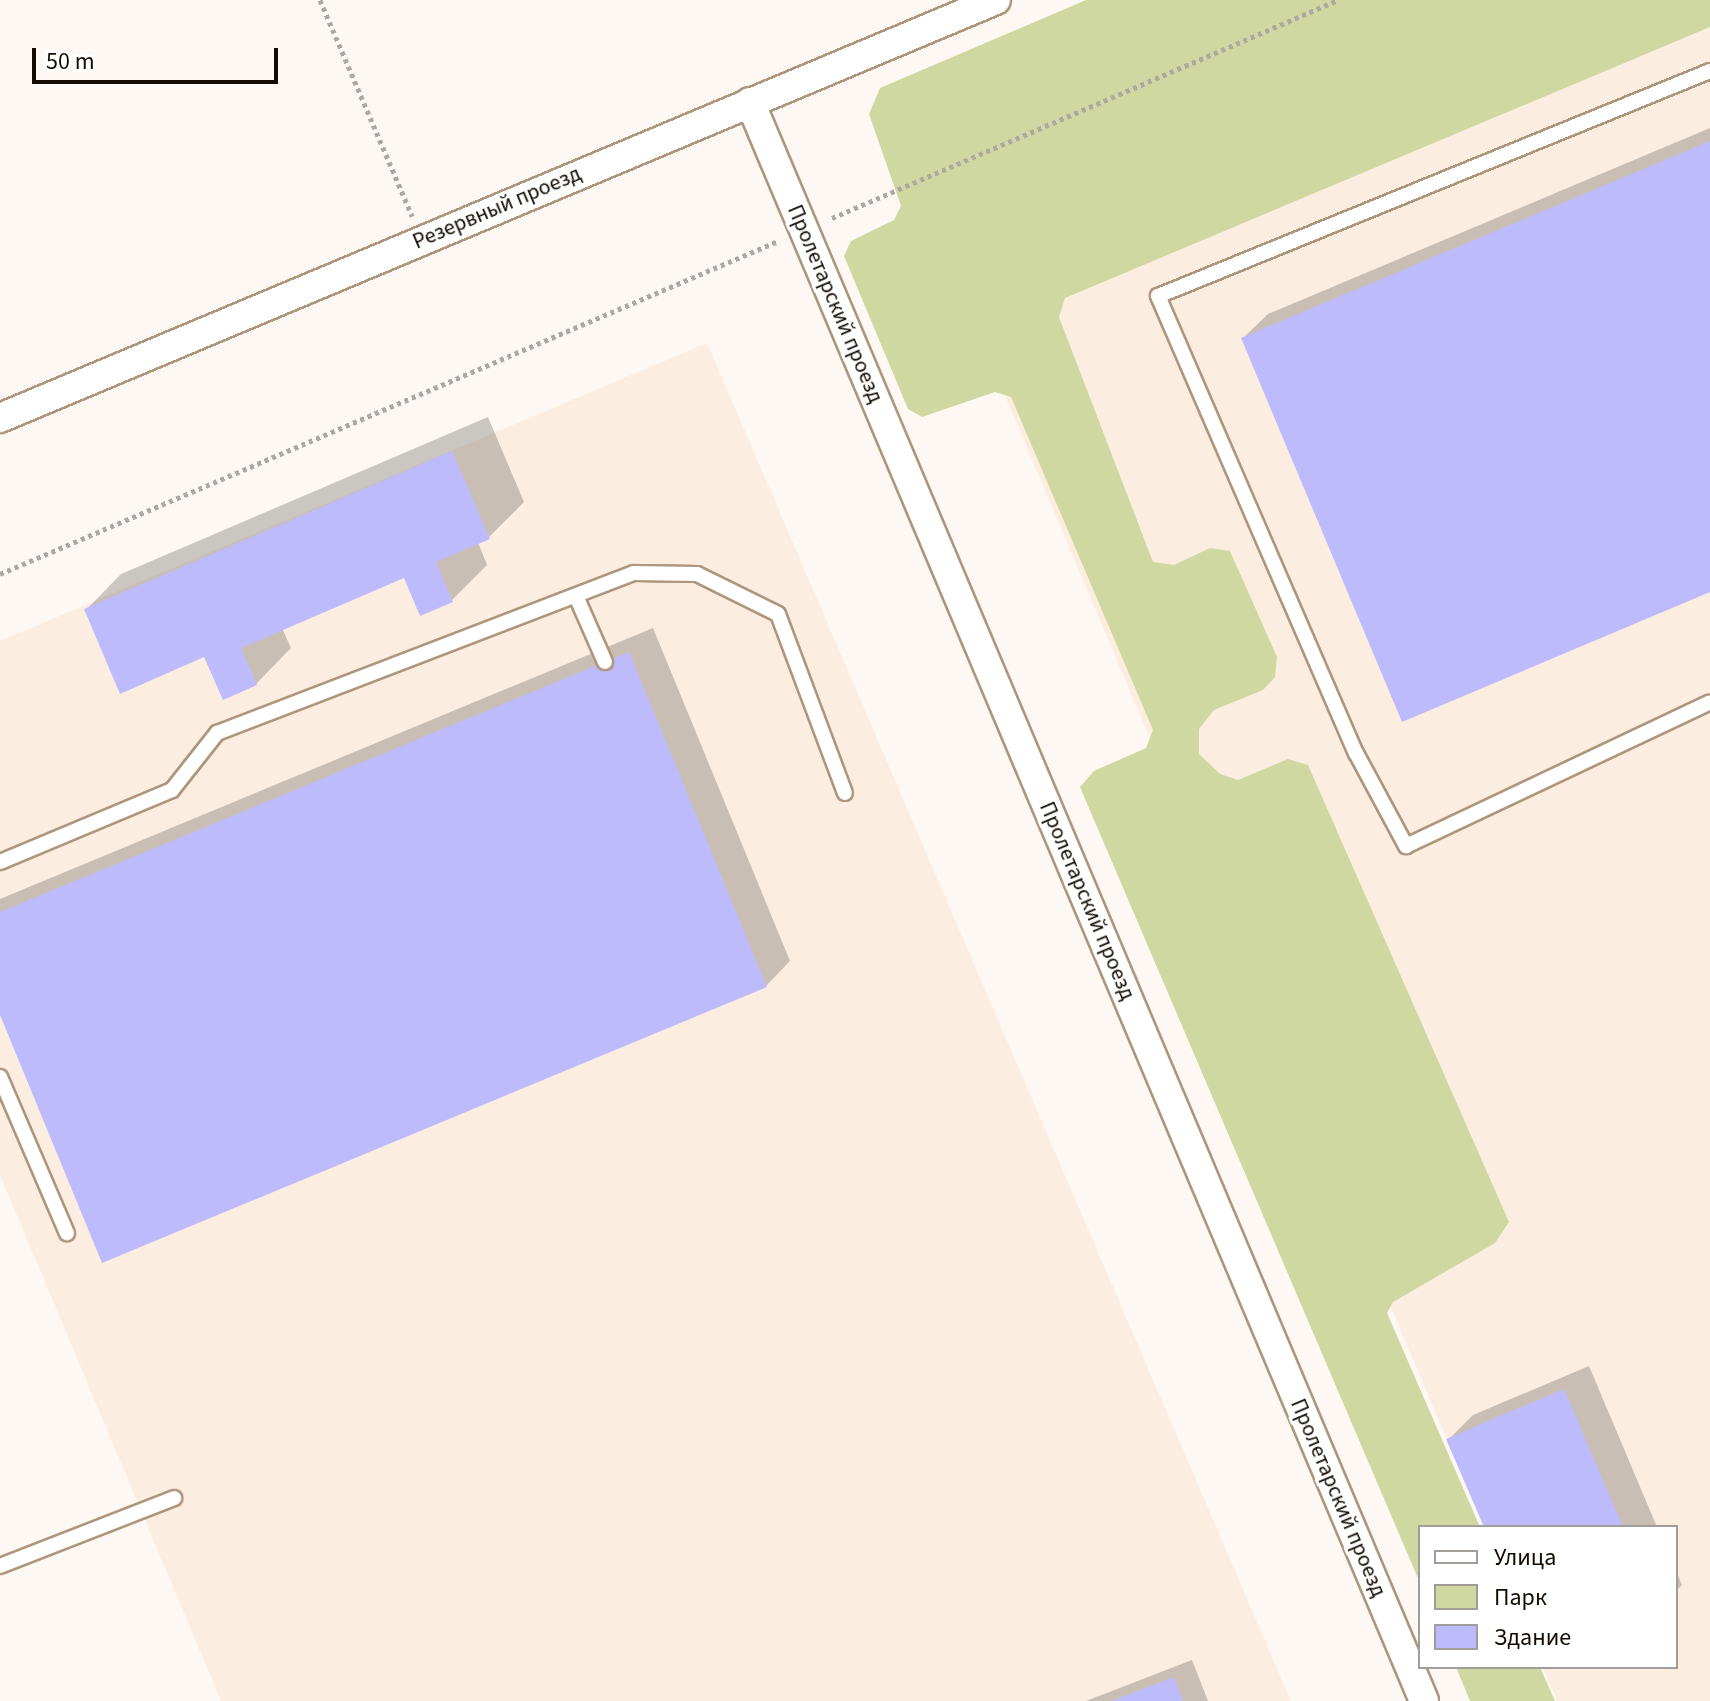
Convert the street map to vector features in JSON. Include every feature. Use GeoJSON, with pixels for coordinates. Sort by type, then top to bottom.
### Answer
{"type":"FeatureCollection","features":[{"type":"Feature","properties":{"kind":"street","name":"Резервный проезд"},"geometry":{"type":"LineString","coordinates":[[0,418],[996,0]]}},
{"type":"Feature","properties":{"kind":"street","name":"Пролетарский проезд"},"geometry":{"type":"LineString","coordinates":[[750,102],[1424,1701]]}},
{"type":"Feature","properties":{"kind":"lane"},"geometry":{"type":"LineString","coordinates":[[1710,71],[1158,296],[1356,753],[1406,846],[1710,702]]}},
{"type":"Feature","properties":{"kind":"lane"},"geometry":{"type":"LineString","coordinates":[[0,862],[172,790],[217,733],[634,573],[697,574],[778,614],[845,793]]}},
{"type":"Feature","properties":{"kind":"lane"},"geometry":{"type":"LineString","coordinates":[[576,596],[605,662]]}},
{"type":"Feature","properties":{"kind":"lane"},"geometry":{"type":"LineString","coordinates":[[0,1077],[67,1233]]}},
{"type":"Feature","properties":{"kind":"lane"},"geometry":{"type":"LineString","coordinates":[[0,1566],[174,1498]]}},
{"type":"Feature","properties":{"kind":"path"},"geometry":{"type":"LineString","coordinates":[[320,0],[423,240]]}},
{"type":"Feature","properties":{"kind":"path"},"geometry":{"type":"LineString","coordinates":[[0,574],[1338,0]]}},
{"type":"Feature","properties":{"kind":"shaded area"},"geometry":{"type":"Polygon","coordinates":[[[1710,0],[1710,1701],[1557,1701],[1544,1669],[1678,1669],[1678,1525],[1483,1525],[942,247],[1710,0]]]}},
{"type":"Feature","properties":{"kind":"shaded area"},"geometry":{"type":"Polygon","coordinates":[[[707,343],[1291,1701],[221,1701],[0,1175],[0,641],[707,343]]]}},
{"type":"Feature","properties":{"kind":"green space"},"geometry":{"type":"Polygon","coordinates":[[[1086,0],[1710,0],[1710,27],[1065,298],[1059,317],[1153,562],[1174,565],[1210,548],[1230,551],[1277,657],[1275,677],[1263,690],[1214,710],[1199,729],[1199,754],[1220,774],[1238,780],[1288,759],[1308,765],[1509,1222],[1495,1243],[1393,1302],[1387,1313],[1479,1525],[1418,1525],[1418,1578],[1080,787],[1094,771],[1146,748],[1153,730],[1011,397],[995,392],[922,417],[908,409],[844,256],[851,241],[894,220],[901,206],[869,114],[880,88],[1086,0]]]}},
{"type":"Feature","properties":{"kind":"green space"},"geometry":{"type":"Polygon","coordinates":[[[1457,1669],[1541,1669],[1555,1701],[1470,1701],[1457,1669]]]}},
{"type":"Feature","properties":{"kind":"building"},"geometry":{"type":"Polygon","coordinates":[[[1710,141],[1710,592],[1402,722],[1241,338],[1710,141]]]}},
{"type":"Feature","properties":{"kind":"building"},"geometry":{"type":"Polygon","coordinates":[[[452,451],[490,539],[436,562],[453,602],[420,616],[404,578],[241,648],[257,685],[223,700],[204,657],[120,694],[84,609],[452,451]]]}},
{"type":"Feature","properties":{"kind":"building"},"geometry":{"type":"Polygon","coordinates":[[[629,652],[767,987],[102,1263],[0,1015],[0,912],[629,652]]]}},
{"type":"Feature","properties":{"kind":"building"},"geometry":{"type":"Polygon","coordinates":[[[1564,1389],[1622,1525],[1483,1525],[1446,1439],[1564,1389]]]}},
{"type":"Feature","properties":{"kind":"building"},"geometry":{"type":"Polygon","coordinates":[[[1174,1677],[1183,1701],[1112,1701],[1174,1677]]]}}]}
